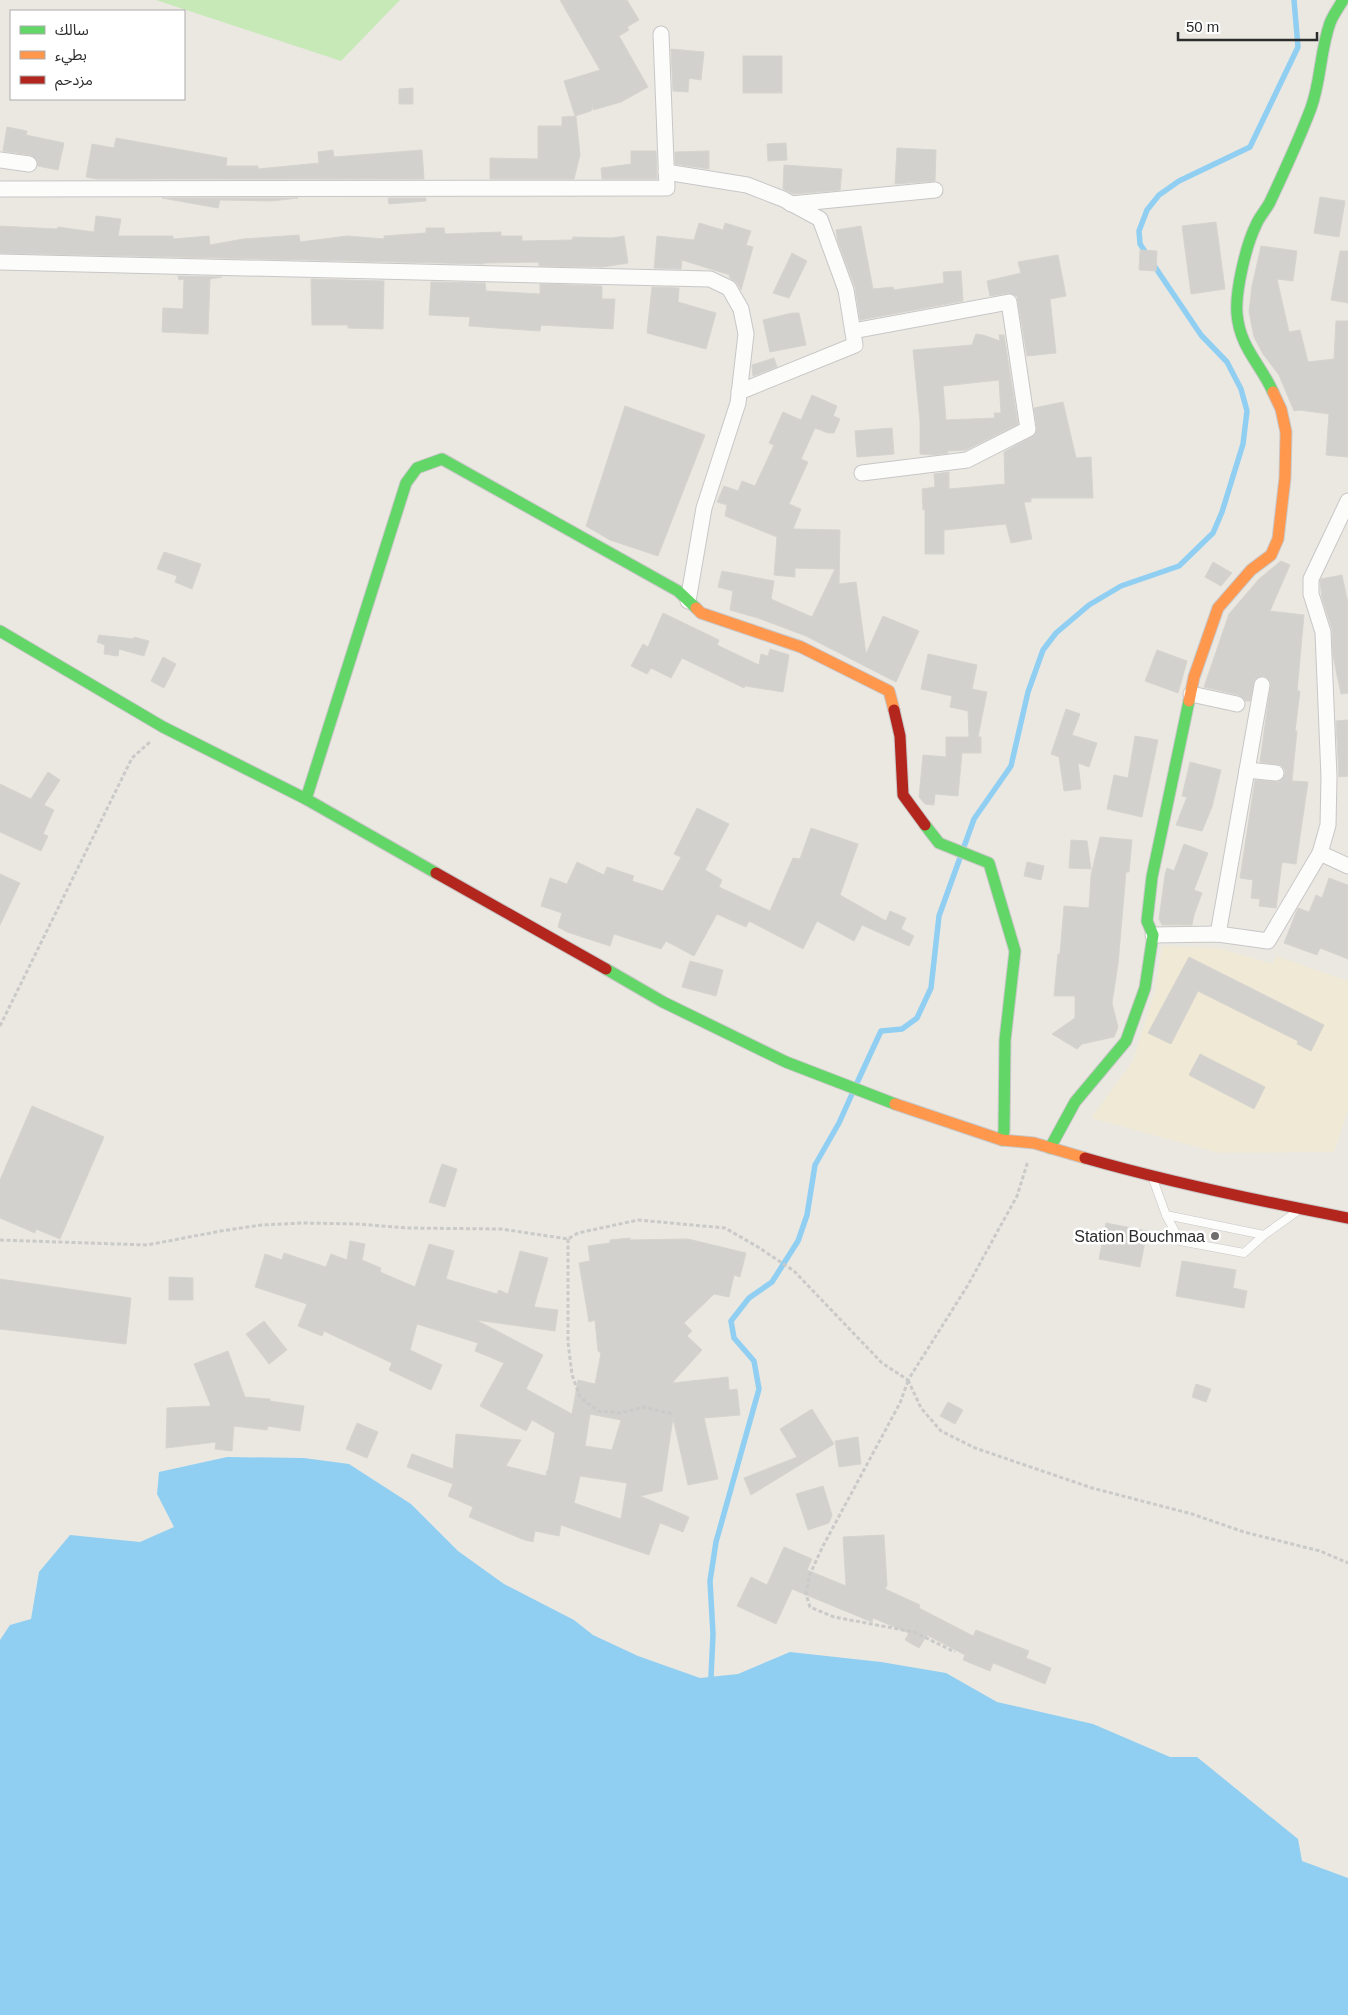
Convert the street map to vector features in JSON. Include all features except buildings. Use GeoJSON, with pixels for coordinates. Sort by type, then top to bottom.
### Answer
{"type":"FeatureCollection","features":[{"type":"Feature","properties":{"kind":"street"},"geometry":{"type":"LineString","coordinates":[[1050,1148],[1075,1102],[1115,1056],[1126,1040],[1146,988],[1154,935],[1147,921],[1152,877],[1194,677],[1218,608],[1251,570],[1271,554],[1278,538],[1285,478],[1286,432],[1281,409],[1268,380],[1253,360],[1243,341],[1237,313],[1240,284],[1248,246],[1256,224],[1269,204],[1311,107],[1320,74],[1322,54],[1330,22],[1343,0]]}},
{"type":"Feature","properties":{"kind":"street"},"geometry":{"type":"LineString","coordinates":[[0,189],[667,188],[661,34]]}},
{"type":"Feature","properties":{"kind":"street"},"geometry":{"type":"LineString","coordinates":[[0,160],[29,164]]}},
{"type":"Feature","properties":{"kind":"street"},"geometry":{"type":"LineString","coordinates":[[666,172],[747,186],[791,204],[820,219],[846,290],[855,345],[739,392]]}},
{"type":"Feature","properties":{"kind":"street"},"geometry":{"type":"LineString","coordinates":[[791,204],[935,190]]}},
{"type":"Feature","properties":{"kind":"street"},"geometry":{"type":"LineString","coordinates":[[0,262],[710,279],[729,288],[740,309],[746,334],[738,403],[704,508],[688,601]]}},
{"type":"Feature","properties":{"kind":"street"},"geometry":{"type":"LineString","coordinates":[[853,331],[1009,302],[1028,429],[966,460],[862,473]]}},
{"type":"Feature","properties":{"kind":"street"},"geometry":{"type":"LineString","coordinates":[[306,799],[406,483],[417,468],[442,459],[678,591],[701,613],[801,647],[889,691],[900,736],[903,795],[939,843],[988,862],[1015,951],[1005,1040],[1004,1130],[1002,1140]]}},
{"type":"Feature","properties":{"kind":"street"},"geometry":{"type":"LineString","coordinates":[[1154,935],[1218,934],[1268,941],[1320,853],[1328,825],[1329,777],[1323,632],[1311,594],[1311,579],[1348,501]]}},
{"type":"Feature","properties":{"kind":"street"},"geometry":{"type":"LineString","coordinates":[[0,630],[163,727],[306,799],[663,1002],[777,1058],[923,1115],[1002,1140],[1034,1143],[1153,1178],[1348,1218]]}},
{"type":"Feature","properties":{"kind":"street"},"geometry":{"type":"LineString","coordinates":[[1218,934],[1262,685]]}},
{"type":"Feature","properties":{"kind":"street"},"geometry":{"type":"LineString","coordinates":[[1191,694],[1238,704]]}},
{"type":"Feature","properties":{"kind":"street"},"geometry":{"type":"LineString","coordinates":[[1247,770],[1276,773]]}},
{"type":"Feature","properties":{"kind":"street"},"geometry":{"type":"LineString","coordinates":[[1320,853],[1348,866]]}},
{"type":"Feature","properties":{"kind":"lane"},"geometry":{"type":"LineString","coordinates":[[1153,1178],[1166,1215],[1180,1241],[1244,1253],[1264,1235],[1300,1209]]}},
{"type":"Feature","properties":{"kind":"lane"},"geometry":{"type":"LineString","coordinates":[[1166,1215],[1264,1235]]}},
{"type":"Feature","properties":{"kind":"path"},"geometry":{"type":"LineString","coordinates":[[0,1026],[132,758],[163,727]]}},
{"type":"Feature","properties":{"kind":"path"},"geometry":{"type":"LineString","coordinates":[[955,1652],[914,1632],[834,1617],[810,1606],[806,1594],[810,1574],[823,1546],[900,1403],[908,1380],[968,1285],[1018,1196],[1034,1143]]}},
{"type":"Feature","properties":{"kind":"path"},"geometry":{"type":"LineString","coordinates":[[0,1240],[147,1245],[261,1225],[303,1223],[358,1224],[407,1228],[500,1229],[568,1239],[578,1233],[638,1220],[725,1228],[794,1271],[882,1363],[908,1380],[921,1408],[941,1432],[974,1448],[1092,1488],[1192,1514],[1244,1532],[1320,1551],[1348,1563]]}},
{"type":"Feature","properties":{"kind":"path"},"geometry":{"type":"LineString","coordinates":[[568,1239],[568,1342],[572,1375],[580,1397],[598,1411],[621,1413],[643,1407],[672,1414]]}},
{"type":"Feature","properties":{"kind":"shaded area"},"geometry":{"type":"Polygon","coordinates":[[[1162,946],[1219,948],[1273,964],[1276,956],[1348,981],[1348,1110],[1334,1152],[1219,1153],[1091,1118],[1133,1061],[1154,993],[1162,946]]]}},
{"type":"Feature","properties":{"kind":"green space"},"geometry":{"type":"Polygon","coordinates":[[[156,0],[400,0],[341,61],[156,0]]]}},
{"type":"Feature","properties":{"kind":"water"},"geometry":{"type":"Polygon","coordinates":[[[227,1457],[304,1458],[349,1464],[411,1504],[458,1551],[504,1584],[574,1620],[593,1635],[638,1656],[700,1678],[738,1674],[790,1652],[881,1662],[946,1673],[997,1702],[1093,1724],[1170,1757],[1197,1757],[1298,1839],[1302,1861],[1348,1878],[1348,2015],[0,2015],[0,1640],[10,1625],[31,1619],[39,1572],[70,1535],[140,1542],[174,1527],[157,1494],[159,1472],[227,1457]]]}},
{"type":"Feature","properties":{"kind":"waterway"},"geometry":{"type":"LineString","coordinates":[[1148,256],[1140,244],[1139,231],[1147,210],[1159,195],[1179,181],[1250,147],[1298,47],[1294,0]]}},
{"type":"Feature","properties":{"kind":"waterway"},"geometry":{"type":"LineString","coordinates":[[856,1085],[881,1031],[902,1029],[917,1018],[931,988],[939,916],[974,819],[1011,766],[1028,692],[1043,650],[1056,633],[1089,605],[1121,586],[1179,566],[1213,533],[1222,512],[1243,444],[1247,411],[1241,389],[1227,362],[1201,335],[1153,264]]}},
{"type":"Feature","properties":{"kind":"waterway"},"geometry":{"type":"LineString","coordinates":[[711,1677],[713,1634],[710,1581],[716,1542],[759,1389],[754,1361],[734,1338],[731,1321],[749,1298],[772,1282],[798,1241],[807,1215],[815,1165],[839,1123],[852,1094]]}},
{"type":"Feature","properties":{"kind":"traffic: fast"},"geometry":{"type":"LineString","coordinates":[[1273,392],[1242,336],[1237,314],[1239,281],[1252,234],[1270,202],[1311,108],[1317,87],[1324,44],[1331,20],[1343,0]]}},
{"type":"Feature","properties":{"kind":"traffic: fast"},"geometry":{"type":"LineString","coordinates":[[306,799],[406,483],[417,468],[442,459],[678,591],[696,608]]}},
{"type":"Feature","properties":{"kind":"traffic: fast"},"geometry":{"type":"LineString","coordinates":[[0,631],[163,727],[306,799],[436,873]]}},
{"type":"Feature","properties":{"kind":"traffic: fast"},"geometry":{"type":"LineString","coordinates":[[1050,1148],[1075,1102],[1126,1041],[1145,988],[1153,935],[1147,921],[1152,877],[1189,701]]}},
{"type":"Feature","properties":{"kind":"traffic: fast"},"geometry":{"type":"LineString","coordinates":[[925,825],[939,843],[989,863],[1015,951],[1005,1040],[1004,1131],[1002,1140]]}},
{"type":"Feature","properties":{"kind":"traffic: fast"},"geometry":{"type":"LineString","coordinates":[[606,969],[663,1002],[786,1062],[895,1104]]}},
{"type":"Feature","properties":{"kind":"traffic: slow"},"geometry":{"type":"LineString","coordinates":[[1189,701],[1194,677],[1218,608],[1251,570],[1271,555],[1278,539],[1285,478],[1286,432],[1281,409],[1273,392]]}},
{"type":"Feature","properties":{"kind":"traffic: slow"},"geometry":{"type":"LineString","coordinates":[[696,608],[701,613],[801,647],[889,691],[894,710]]}},
{"type":"Feature","properties":{"kind":"traffic: slow"},"geometry":{"type":"LineString","coordinates":[[895,1104],[1002,1140],[1034,1143],[1085,1158]]}},
{"type":"Feature","properties":{"kind":"traffic: jam"},"geometry":{"type":"LineString","coordinates":[[894,710],[900,736],[903,795],[925,825]]}},
{"type":"Feature","properties":{"kind":"traffic: jam"},"geometry":{"type":"LineString","coordinates":[[436,873],[606,969]]}},
{"type":"Feature","properties":{"kind":"traffic: jam"},"geometry":{"type":"LineString","coordinates":[[1085,1158],[1150,1176],[1348,1218]]}},
{"type":"Feature","properties":{"kind":"place","name":"Station Bouchmaa"},"geometry":{"type":"Point","coordinates":[1215,1236]}}]}
